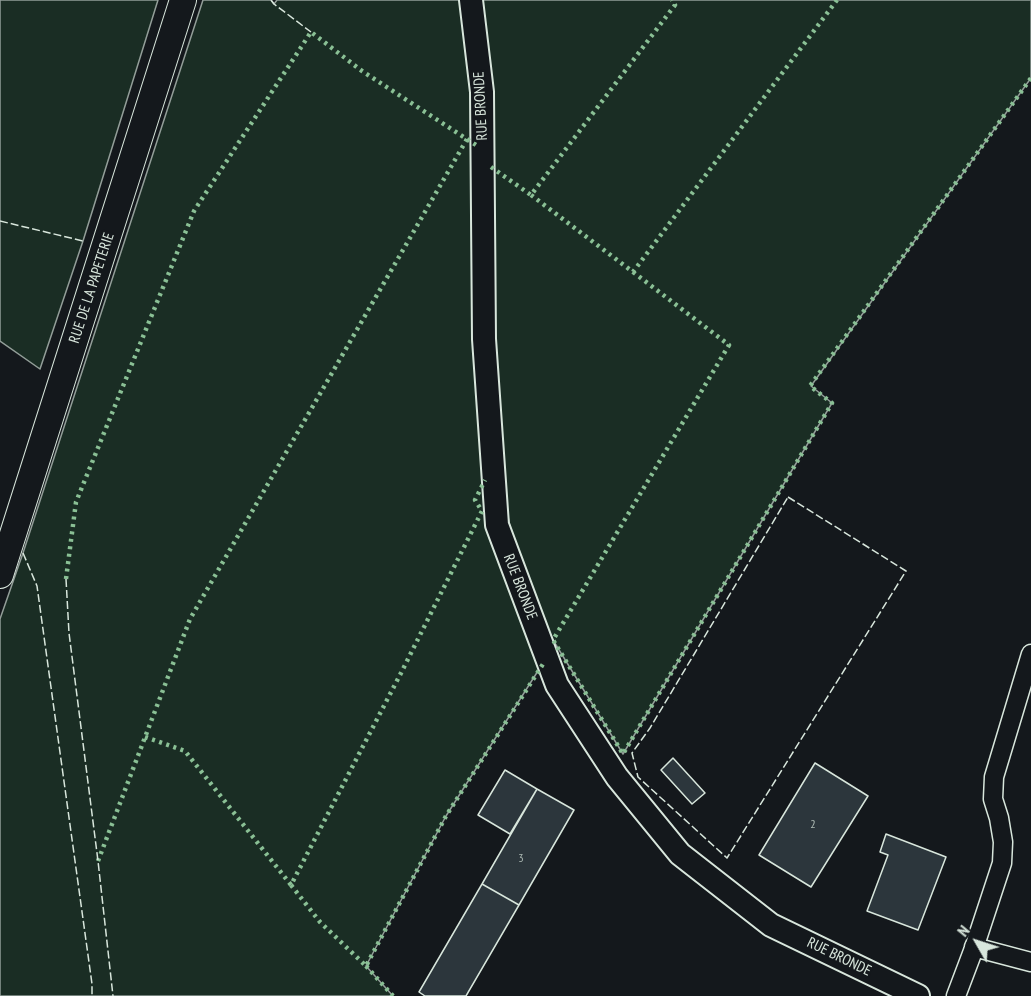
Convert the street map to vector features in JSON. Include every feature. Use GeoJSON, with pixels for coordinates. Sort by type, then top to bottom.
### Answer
{"type":"FeatureCollection","features":[{"type":"Feature","properties":{"kind":"main road","name":"RUE DE LA PAPETERIE"},"geometry":{"type":"LineString","coordinates":[[0,575],[183,0]]}},
{"type":"Feature","properties":{"kind":"street","name":"RUE BRONDE"},"geometry":{"type":"LineString","coordinates":[[471,0],[482,92],[484,339],[497,525],[557,685],[617,777],[680,854],[771,925],[918,996]]}},
{"type":"Feature","properties":{"kind":"street"},"geometry":{"type":"LineString","coordinates":[[956,996],[1002,863],[1003,842],[993,799],[994,777],[1031,654]]}},
{"type":"Feature","properties":{"kind":"street"},"geometry":{"type":"LineString","coordinates":[[974,947],[1031,962]]}},
{"type":"Feature","properties":{"kind":"green space"},"geometry":{"type":"Polygon","coordinates":[[[0,0],[158,0],[83,241],[40,369],[0,341],[0,0]]]}},
{"type":"Feature","properties":{"kind":"green space"},"geometry":{"type":"Polygon","coordinates":[[[203,0],[271,0],[274,4],[277,0],[465,0],[476,146],[486,480],[543,663],[446,816],[366,966],[393,996],[0,996],[0,619],[203,0]]]}},
{"type":"Feature","properties":{"kind":"green space"},"geometry":{"type":"Polygon","coordinates":[[[477,0],[1031,0],[1031,78],[811,386],[832,403],[623,754],[537,614],[510,528],[497,454],[477,0]]]}},
{"type":"Feature","properties":{"kind":"building"},"geometry":{"type":"Polygon","coordinates":[[[673,758],[705,793],[692,804],[661,770],[673,758]]]}},
{"type":"Feature","properties":{"kind":"building"},"geometry":{"type":"Polygon","coordinates":[[[815,763],[868,796],[811,887],[759,855],[815,763]]]}},
{"type":"Feature","properties":{"kind":"building"},"geometry":{"type":"Polygon","coordinates":[[[505,770],[537,789],[510,834],[478,815],[505,770]]]}},
{"type":"Feature","properties":{"kind":"building"},"geometry":{"type":"Polygon","coordinates":[[[537,789],[574,810],[519,905],[482,884],[537,789]]]}},
{"type":"Feature","properties":{"kind":"building"},"geometry":{"type":"Polygon","coordinates":[[[886,834],[946,857],[918,930],[867,911],[888,855],[880,852],[886,834]]]}},
{"type":"Feature","properties":{"kind":"building"},"geometry":{"type":"Polygon","coordinates":[[[482,884],[519,905],[466,996],[425,996],[419,992],[482,884]]]}},
{"type":"Feature","properties":{"kind":"hedge"},"geometry":{"type":"LineString","coordinates":[[491,167],[531,195],[675,5],[672,0]]}},
{"type":"Feature","properties":{"kind":"hedge"},"geometry":{"type":"LineString","coordinates":[[531,195],[633,272],[837,0]]}},
{"type":"Feature","properties":{"kind":"hedge"},"geometry":{"type":"LineString","coordinates":[[66,579],[76,502],[194,211],[311,32],[362,71],[476,145]]}},
{"type":"Feature","properties":{"kind":"hedge"},"geometry":{"type":"LineString","coordinates":[[633,272],[729,345],[553,640],[623,754],[832,403],[810,386],[1031,78]]}},
{"type":"Feature","properties":{"kind":"hedge"},"geometry":{"type":"LineString","coordinates":[[98,861],[190,619],[467,139]]}},
{"type":"Feature","properties":{"kind":"hedge"},"geometry":{"type":"LineString","coordinates":[[145,737],[185,751],[291,885],[482,511],[475,500],[485,480]]}},
{"type":"Feature","properties":{"kind":"hedge"},"geometry":{"type":"LineString","coordinates":[[291,885],[320,922],[366,966],[446,816],[543,664]]}},
{"type":"Feature","properties":{"kind":"hedge"},"geometry":{"type":"LineString","coordinates":[[366,966],[393,996]]}},
{"type":"Feature","properties":{"kind":"fence"},"geometry":{"type":"LineString","coordinates":[[271,0],[311,32]]}},
{"type":"Feature","properties":{"kind":"fence"},"geometry":{"type":"LineString","coordinates":[[0,221],[83,241]]}},
{"type":"Feature","properties":{"kind":"fence"},"geometry":{"type":"LineString","coordinates":[[788,497],[906,571],[727,858],[638,777],[632,753],[650,728],[788,497]]}},
{"type":"Feature","properties":{"kind":"fence"},"geometry":{"type":"LineString","coordinates":[[23,553],[37,586],[92,996]]}},
{"type":"Feature","properties":{"kind":"fence"},"geometry":{"type":"LineString","coordinates":[[66,579],[69,633],[113,996]]}}]}
